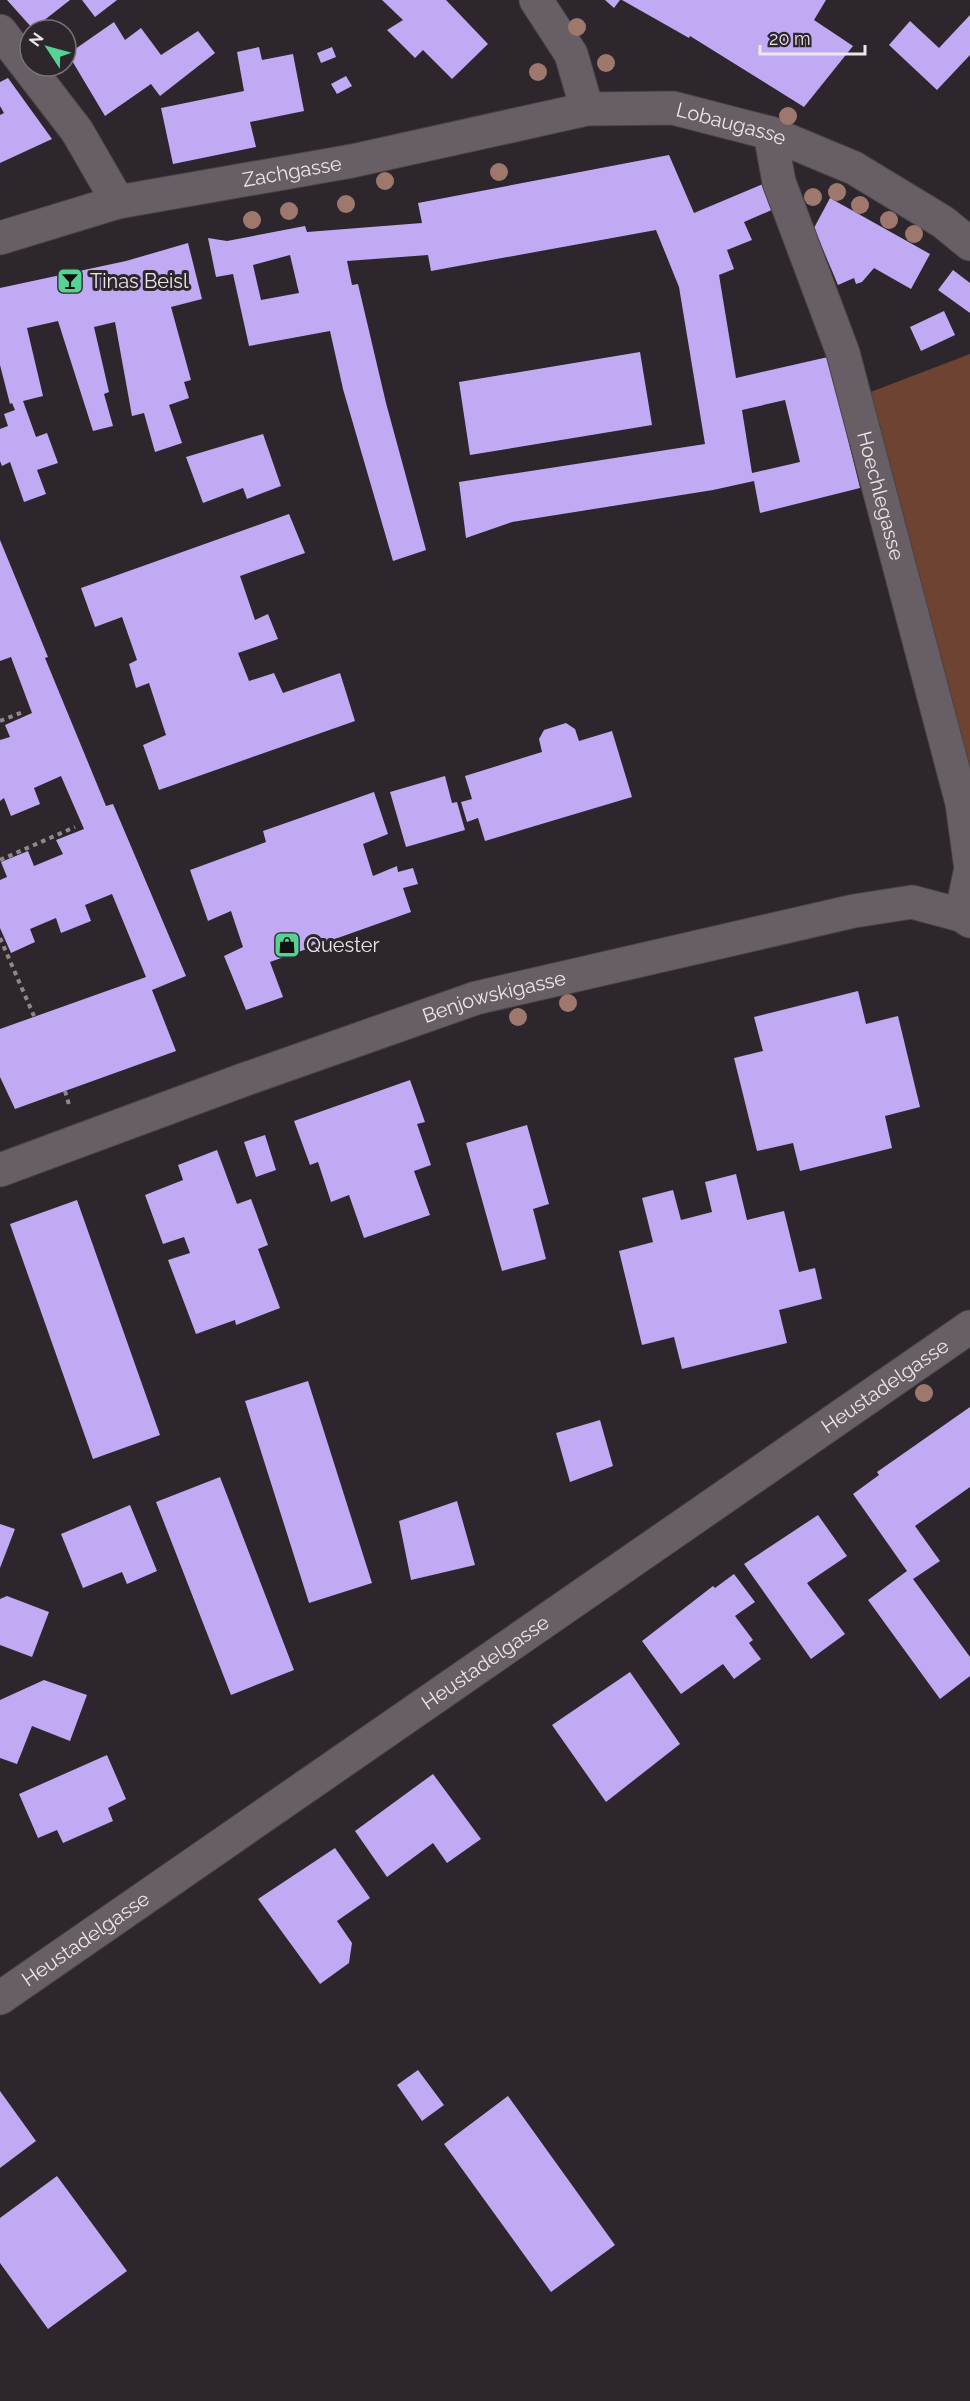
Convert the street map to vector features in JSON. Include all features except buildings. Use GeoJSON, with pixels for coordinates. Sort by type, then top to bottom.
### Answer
{"type":"FeatureCollection","features":[{"type":"Feature","properties":{"kind":"street"},"geometry":{"type":"LineString","coordinates":[[536,0],[571,54],[587,110]]}},
{"type":"Feature","properties":{"kind":"street"},"geometry":{"type":"LineString","coordinates":[[0,31],[78,131],[118,202]]}},
{"type":"Feature","properties":{"kind":"street","name":"Lobaugasse"},"geometry":{"type":"LineString","coordinates":[[587,110],[673,108],[770,133],[854,168],[943,222],[970,243]]}},
{"type":"Feature","properties":{"kind":"street","name":"Zachgasse"},"geometry":{"type":"LineString","coordinates":[[0,238],[118,202],[352,161],[587,110]]}},
{"type":"Feature","properties":{"kind":"street","name":"Hoechlegasse"},"geometry":{"type":"LineString","coordinates":[[770,133],[779,182],[843,353],[881,491],[962,802],[970,862]]}},
{"type":"Feature","properties":{"kind":"street","name":"Benjowskigasse"},"geometry":{"type":"LineString","coordinates":[[0,1170],[243,1080],[476,998],[854,911],[912,902],[965,918],[970,873]]}},
{"type":"Feature","properties":{"kind":"street","name":"Heustadelgasse"},"geometry":{"type":"LineString","coordinates":[[0,1998],[970,1327]]}},
{"type":"Feature","properties":{"kind":"path"},"geometry":{"type":"LineString","coordinates":[[0,721],[23,712]]}},
{"type":"Feature","properties":{"kind":"path"},"geometry":{"type":"LineString","coordinates":[[0,860],[75,827]]}},
{"type":"Feature","properties":{"kind":"path"},"geometry":{"type":"LineString","coordinates":[[0,938],[34,1016]]}},
{"type":"Feature","properties":{"kind":"shaded area"},"geometry":{"type":"Polygon","coordinates":[[[970,354],[970,793],[868,393],[970,354]]]}},
{"type":"Feature","properties":{"kind":"place","name":"Tinas Beisl"},"geometry":{"type":"Point","coordinates":[70,281]}},
{"type":"Feature","properties":{"kind":"place","name":"Quester"},"geometry":{"type":"Point","coordinates":[287,945]}}]}
